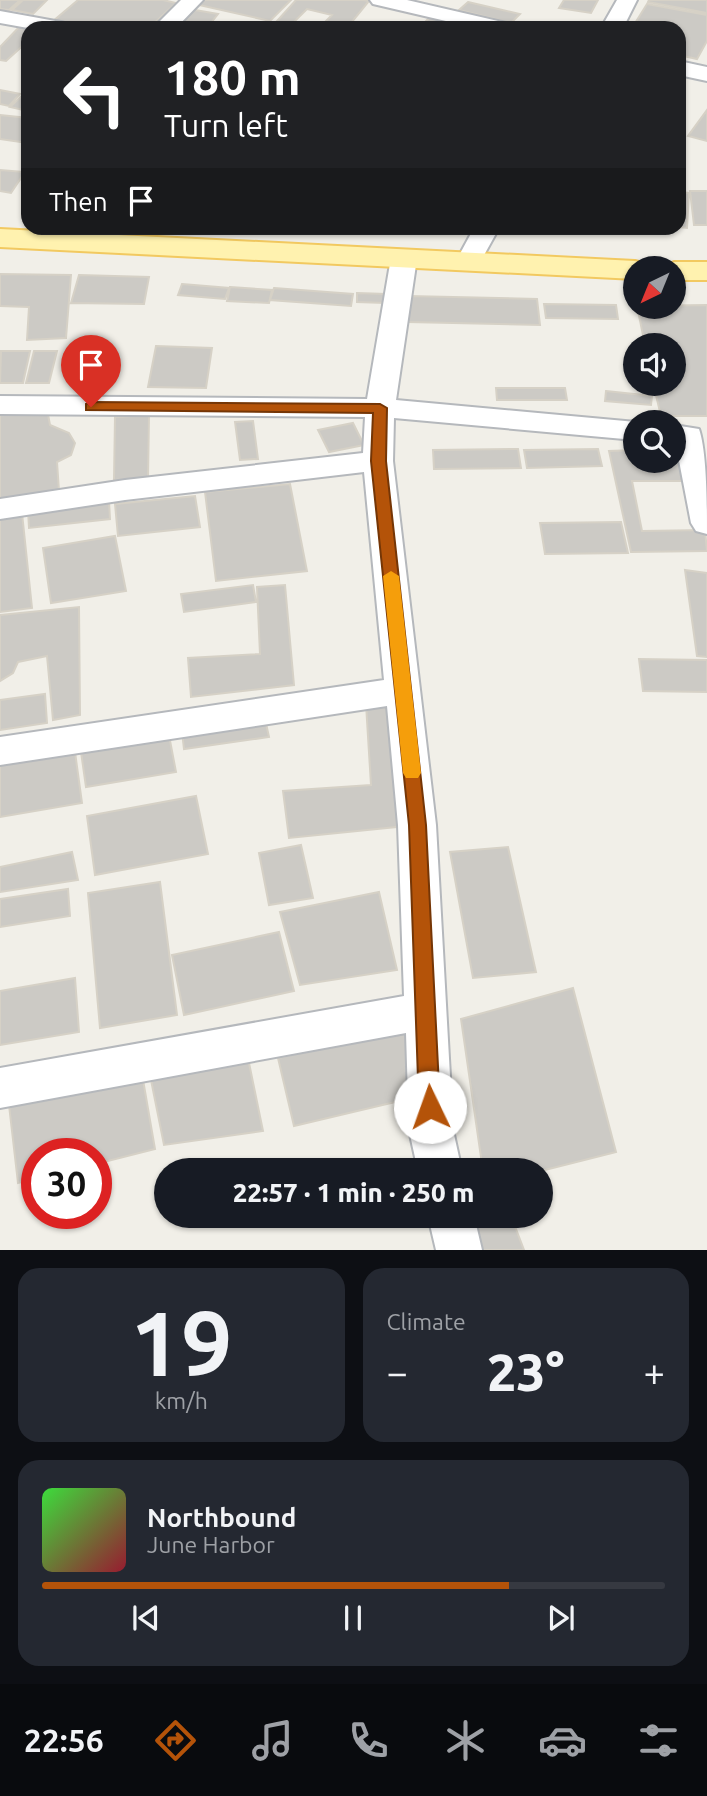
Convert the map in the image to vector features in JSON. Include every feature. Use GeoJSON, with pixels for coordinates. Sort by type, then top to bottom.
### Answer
{"type":"FeatureCollection","features":[{"type":"Feature","properties":{"kind":"main road"},"geometry":{"type":"LineString","coordinates":[[0,238],[623,269]]}},
{"type":"Feature","properties":{"kind":"main road"},"geometry":{"type":"LineString","coordinates":[[686,271],[707,271]]}},
{"type":"Feature","properties":{"kind":"street"},"geometry":{"type":"LineString","coordinates":[[171,21],[192,0]]}},
{"type":"Feature","properties":{"kind":"street"},"geometry":{"type":"LineString","coordinates":[[380,0],[474,21]]}},
{"type":"Feature","properties":{"kind":"street"},"geometry":{"type":"LineString","coordinates":[[615,21],[627,0]]}},
{"type":"Feature","properties":{"kind":"street"},"geometry":{"type":"LineString","coordinates":[[0,17],[22,21]]}},
{"type":"Feature","properties":{"kind":"street"},"geometry":{"type":"LineString","coordinates":[[686,70],[707,74]]}},
{"type":"Feature","properties":{"kind":"street"},"geometry":{"type":"LineString","coordinates":[[469,261],[482,235]]}},
{"type":"Feature","properties":{"kind":"street"},"geometry":{"type":"LineString","coordinates":[[404,258],[380,408],[378,461],[418,825],[431,1130],[437,1158]]}},
{"type":"Feature","properties":{"kind":"street"},"geometry":{"type":"LineString","coordinates":[[0,405],[380,408],[623,430]]}},
{"type":"Feature","properties":{"kind":"street"},"geometry":{"type":"LineString","coordinates":[[690,436],[707,523]]}},
{"type":"Feature","properties":{"kind":"street"},"geometry":{"type":"LineString","coordinates":[[0,509],[125,490],[378,461]]}},
{"type":"Feature","properties":{"kind":"street"},"geometry":{"type":"LineString","coordinates":[[0,751],[403,690]]}},
{"type":"Feature","properties":{"kind":"street"},"geometry":{"type":"LineString","coordinates":[[0,1088],[425,1011]]}},
{"type":"Feature","properties":{"kind":"street"},"geometry":{"type":"LineString","coordinates":[[454,1228],[459,1250]]}},
{"type":"Feature","properties":{"kind":"building"},"geometry":{"type":"Polygon","coordinates":[[[0,0],[20,0],[9,10],[0,9],[0,0]]]}},
{"type":"Feature","properties":{"kind":"building"},"geometry":{"type":"Polygon","coordinates":[[[23,0],[47,0],[33,14],[12,10],[23,0]]]}},
{"type":"Feature","properties":{"kind":"building"},"geometry":{"type":"Polygon","coordinates":[[[78,0],[163,0],[176,3],[157,21],[53,21],[78,0]]]}},
{"type":"Feature","properties":{"kind":"building"},"geometry":{"type":"Polygon","coordinates":[[[205,0],[291,0],[270,21],[199,5],[205,0]]]}},
{"type":"Feature","properties":{"kind":"building"},"geometry":{"type":"Polygon","coordinates":[[[296,0],[369,1],[353,21],[326,21],[332,15],[307,9],[295,21],[277,21],[296,0]]]}},
{"type":"Feature","properties":{"kind":"building"},"geometry":{"type":"Polygon","coordinates":[[[564,0],[598,0],[591,13],[559,8],[564,0]]]}},
{"type":"Feature","properties":{"kind":"building"},"geometry":{"type":"Polygon","coordinates":[[[707,0],[707,13],[648,2],[707,0]]]}},
{"type":"Feature","properties":{"kind":"building"},"geometry":{"type":"Polygon","coordinates":[[[468,2],[520,14],[513,21],[503,21],[459,10],[468,2]]]}},
{"type":"Feature","properties":{"kind":"building"},"geometry":{"type":"Polygon","coordinates":[[[647,4],[707,15],[707,41],[697,59],[686,57],[686,21],[636,21],[647,4]]]}},
{"type":"Feature","properties":{"kind":"building"},"geometry":{"type":"Polygon","coordinates":[[[195,10],[218,14],[212,21],[184,21],[195,10]]]}},
{"type":"Feature","properties":{"kind":"building"},"geometry":{"type":"Polygon","coordinates":[[[431,16],[451,21],[426,21],[431,16]]]}},
{"type":"Feature","properties":{"kind":"building"},"geometry":{"type":"Polygon","coordinates":[[[21,25],[21,47],[6,61],[0,60],[0,47],[21,25]]]}},
{"type":"Feature","properties":{"kind":"building"},"geometry":{"type":"Polygon","coordinates":[[[0,90],[20,94],[9,106],[0,104],[0,90]]]}},
{"type":"Feature","properties":{"kind":"building"},"geometry":{"type":"Polygon","coordinates":[[[21,97],[21,109],[10,107],[21,97]]]}},
{"type":"Feature","properties":{"kind":"building"},"geometry":{"type":"Polygon","coordinates":[[[707,110],[707,141],[688,136],[707,110]]]}},
{"type":"Feature","properties":{"kind":"building"},"geometry":{"type":"Polygon","coordinates":[[[0,115],[21,117],[21,142],[0,139],[0,115]]]}},
{"type":"Feature","properties":{"kind":"building"},"geometry":{"type":"Polygon","coordinates":[[[0,170],[21,172],[21,178],[11,193],[0,191],[0,170]]]}},
{"type":"Feature","properties":{"kind":"building"},"geometry":{"type":"Polygon","coordinates":[[[690,191],[707,191],[707,225],[694,225],[690,191]]]}},
{"type":"Feature","properties":{"kind":"building"},"geometry":{"type":"Polygon","coordinates":[[[686,193],[689,193],[686,228],[686,193]]]}},
{"type":"Feature","properties":{"kind":"building"},"geometry":{"type":"Polygon","coordinates":[[[0,274],[71,275],[66,338],[27,340],[29,307],[0,306],[0,274]]]}},
{"type":"Feature","properties":{"kind":"building"},"geometry":{"type":"Polygon","coordinates":[[[79,275],[149,277],[144,304],[71,303],[79,275]]]}},
{"type":"Feature","properties":{"kind":"building"},"geometry":{"type":"Polygon","coordinates":[[[182,284],[229,288],[225,299],[178,295],[182,284]]]}},
{"type":"Feature","properties":{"kind":"building"},"geometry":{"type":"Polygon","coordinates":[[[230,287],[272,290],[269,303],[227,301],[230,287]]]}},
{"type":"Feature","properties":{"kind":"building"},"geometry":{"type":"Polygon","coordinates":[[[274,288],[353,294],[351,306],[270,300],[274,288]]]}},
{"type":"Feature","properties":{"kind":"building"},"geometry":{"type":"Polygon","coordinates":[[[357,293],[386,294],[385,303],[357,302],[357,293]]]}},
{"type":"Feature","properties":{"kind":"building"},"geometry":{"type":"Polygon","coordinates":[[[408,296],[537,299],[540,325],[408,322],[408,296]]]}},
{"type":"Feature","properties":{"kind":"building"},"geometry":{"type":"Polygon","coordinates":[[[544,304],[616,305],[618,319],[546,318],[544,304]]]}},
{"type":"Feature","properties":{"kind":"building"},"geometry":{"type":"Polygon","coordinates":[[[686,305],[707,305],[707,416],[686,416],[686,410],[660,410],[656,396],[686,396],[686,333],[643,333],[640,319],[686,319],[686,305]]]}},
{"type":"Feature","properties":{"kind":"building"},"geometry":{"type":"Polygon","coordinates":[[[156,346],[212,348],[206,388],[148,387],[156,346]]]}},
{"type":"Feature","properties":{"kind":"building"},"geometry":{"type":"Polygon","coordinates":[[[1,351],[30,351],[23,383],[0,383],[1,351]]]}},
{"type":"Feature","properties":{"kind":"building"},"geometry":{"type":"Polygon","coordinates":[[[34,351],[57,351],[49,383],[26,383],[34,351]]]}},
{"type":"Feature","properties":{"kind":"building"},"geometry":{"type":"Polygon","coordinates":[[[496,388],[565,388],[567,400],[497,400],[496,388]]]}},
{"type":"Feature","properties":{"kind":"building"},"geometry":{"type":"Polygon","coordinates":[[[606,391],[623,393],[623,396],[652,396],[651,405],[605,401],[606,391]]]}},
{"type":"Feature","properties":{"kind":"building"},"geometry":{"type":"Polygon","coordinates":[[[47,409],[50,425],[69,433],[75,443],[71,455],[57,462],[59,491],[0,499],[0,412],[47,409]]]}},
{"type":"Feature","properties":{"kind":"building"},"geometry":{"type":"Polygon","coordinates":[[[149,415],[148,478],[114,480],[115,417],[149,415]]]}},
{"type":"Feature","properties":{"kind":"building"},"geometry":{"type":"Polygon","coordinates":[[[253,421],[258,459],[240,460],[235,422],[253,421]]]}},
{"type":"Feature","properties":{"kind":"building"},"geometry":{"type":"Polygon","coordinates":[[[353,423],[364,445],[329,452],[318,430],[353,423]]]}},
{"type":"Feature","properties":{"kind":"building"},"geometry":{"type":"Polygon","coordinates":[[[518,449],[521,468],[434,469],[433,450],[518,449]]]}},
{"type":"Feature","properties":{"kind":"building"},"geometry":{"type":"Polygon","coordinates":[[[598,449],[602,466],[527,468],[524,450],[598,449]]]}},
{"type":"Feature","properties":{"kind":"building"},"geometry":{"type":"Polygon","coordinates":[[[623,450],[623,473],[686,473],[686,459],[693,481],[632,481],[642,531],[705,530],[707,551],[631,552],[609,451],[623,450]]]}},
{"type":"Feature","properties":{"kind":"building"},"geometry":{"type":"Polygon","coordinates":[[[290,484],[307,571],[216,581],[205,492],[290,484]]]}},
{"type":"Feature","properties":{"kind":"building"},"geometry":{"type":"Polygon","coordinates":[[[195,496],[200,527],[118,536],[115,504],[195,496]]]}},
{"type":"Feature","properties":{"kind":"building"},"geometry":{"type":"Polygon","coordinates":[[[109,501],[110,519],[29,528],[28,510],[109,501]]]}},
{"type":"Feature","properties":{"kind":"building"},"geometry":{"type":"Polygon","coordinates":[[[22,513],[32,608],[0,612],[0,516],[22,513]]]}},
{"type":"Feature","properties":{"kind":"building"},"geometry":{"type":"Polygon","coordinates":[[[621,522],[628,553],[545,554],[540,523],[621,522]]]}},
{"type":"Feature","properties":{"kind":"building"},"geometry":{"type":"Polygon","coordinates":[[[115,536],[126,591],[51,603],[43,548],[115,536]]]}},
{"type":"Feature","properties":{"kind":"building"},"geometry":{"type":"Polygon","coordinates":[[[685,570],[707,573],[707,657],[697,656],[685,570]]]}},
{"type":"Feature","properties":{"kind":"building"},"geometry":{"type":"Polygon","coordinates":[[[253,585],[256,602],[184,612],[181,594],[253,585]]]}},
{"type":"Feature","properties":{"kind":"building"},"geometry":{"type":"Polygon","coordinates":[[[285,585],[294,685],[191,697],[188,658],[260,654],[257,587],[285,585]]]}},
{"type":"Feature","properties":{"kind":"building"},"geometry":{"type":"Polygon","coordinates":[[[79,607],[80,715],[53,720],[47,656],[18,662],[13,673],[0,681],[0,615],[79,607]]]}},
{"type":"Feature","properties":{"kind":"building"},"geometry":{"type":"Polygon","coordinates":[[[639,659],[707,660],[707,692],[643,691],[639,659]]]}},
{"type":"Feature","properties":{"kind":"building"},"geometry":{"type":"Polygon","coordinates":[[[45,694],[47,723],[0,730],[0,700],[45,694]]]}},
{"type":"Feature","properties":{"kind":"building"},"geometry":{"type":"Polygon","coordinates":[[[395,703],[406,826],[289,838],[283,791],[371,785],[366,704],[395,703]]]}},
{"type":"Feature","properties":{"kind":"building"},"geometry":{"type":"Polygon","coordinates":[[[265,719],[269,737],[184,749],[182,732],[265,719]]]}},
{"type":"Feature","properties":{"kind":"building"},"geometry":{"type":"Polygon","coordinates":[[[168,730],[176,772],[86,787],[80,745],[168,730]]]}},
{"type":"Feature","properties":{"kind":"building"},"geometry":{"type":"Polygon","coordinates":[[[75,752],[82,803],[0,817],[0,765],[75,752]]]}},
{"type":"Feature","properties":{"kind":"building"},"geometry":{"type":"Polygon","coordinates":[[[196,796],[208,854],[95,875],[87,816],[196,796]]]}},
{"type":"Feature","properties":{"kind":"building"},"geometry":{"type":"Polygon","coordinates":[[[301,845],[313,898],[269,905],[259,853],[301,845]]]}},
{"type":"Feature","properties":{"kind":"building"},"geometry":{"type":"Polygon","coordinates":[[[508,847],[536,972],[473,978],[450,852],[508,847]]]}},
{"type":"Feature","properties":{"kind":"building"},"geometry":{"type":"Polygon","coordinates":[[[72,852],[78,880],[0,892],[0,867],[72,852]]]}},
{"type":"Feature","properties":{"kind":"building"},"geometry":{"type":"Polygon","coordinates":[[[160,882],[177,1015],[100,1028],[88,893],[160,882]]]}},
{"type":"Feature","properties":{"kind":"building"},"geometry":{"type":"Polygon","coordinates":[[[68,889],[70,916],[0,927],[0,899],[68,889]]]}},
{"type":"Feature","properties":{"kind":"building"},"geometry":{"type":"Polygon","coordinates":[[[379,892],[397,970],[300,985],[280,912],[379,892]]]}},
{"type":"Feature","properties":{"kind":"building"},"geometry":{"type":"Polygon","coordinates":[[[279,932],[294,991],[184,1015],[172,955],[279,932]]]}},
{"type":"Feature","properties":{"kind":"building"},"geometry":{"type":"Polygon","coordinates":[[[75,978],[79,1032],[0,1045],[0,991],[75,978]]]}},
{"type":"Feature","properties":{"kind":"building"},"geometry":{"type":"Polygon","coordinates":[[[573,988],[616,1152],[553,1168],[553,1158],[481,1158],[461,1019],[573,988]]]}},
{"type":"Feature","properties":{"kind":"building"},"geometry":{"type":"Polygon","coordinates":[[[409,1028],[429,1094],[294,1126],[278,1058],[409,1028]]]}},
{"type":"Feature","properties":{"kind":"building"},"geometry":{"type":"Polygon","coordinates":[[[248,1058],[263,1131],[164,1145],[151,1080],[248,1058]]]}},
{"type":"Feature","properties":{"kind":"building"},"geometry":{"type":"Polygon","coordinates":[[[142,1074],[155,1149],[112,1160],[112,1138],[21,1138],[21,1182],[18,1183],[9,1105],[142,1074]]]}},
{"type":"Feature","properties":{"kind":"building"},"geometry":{"type":"Polygon","coordinates":[[[460,1228],[516,1228],[524,1250],[467,1250],[460,1228]]]}},
{"type":"Feature","properties":{"kind":"slow traffic"},"geometry":{"type":"LineString","coordinates":[[391,576],[412,773]]}},
{"type":"Feature","properties":{"kind":"route"},"geometry":{"type":"LineString","coordinates":[[91,407],[380,408],[378,461],[418,825],[430,1107]]}}]}
